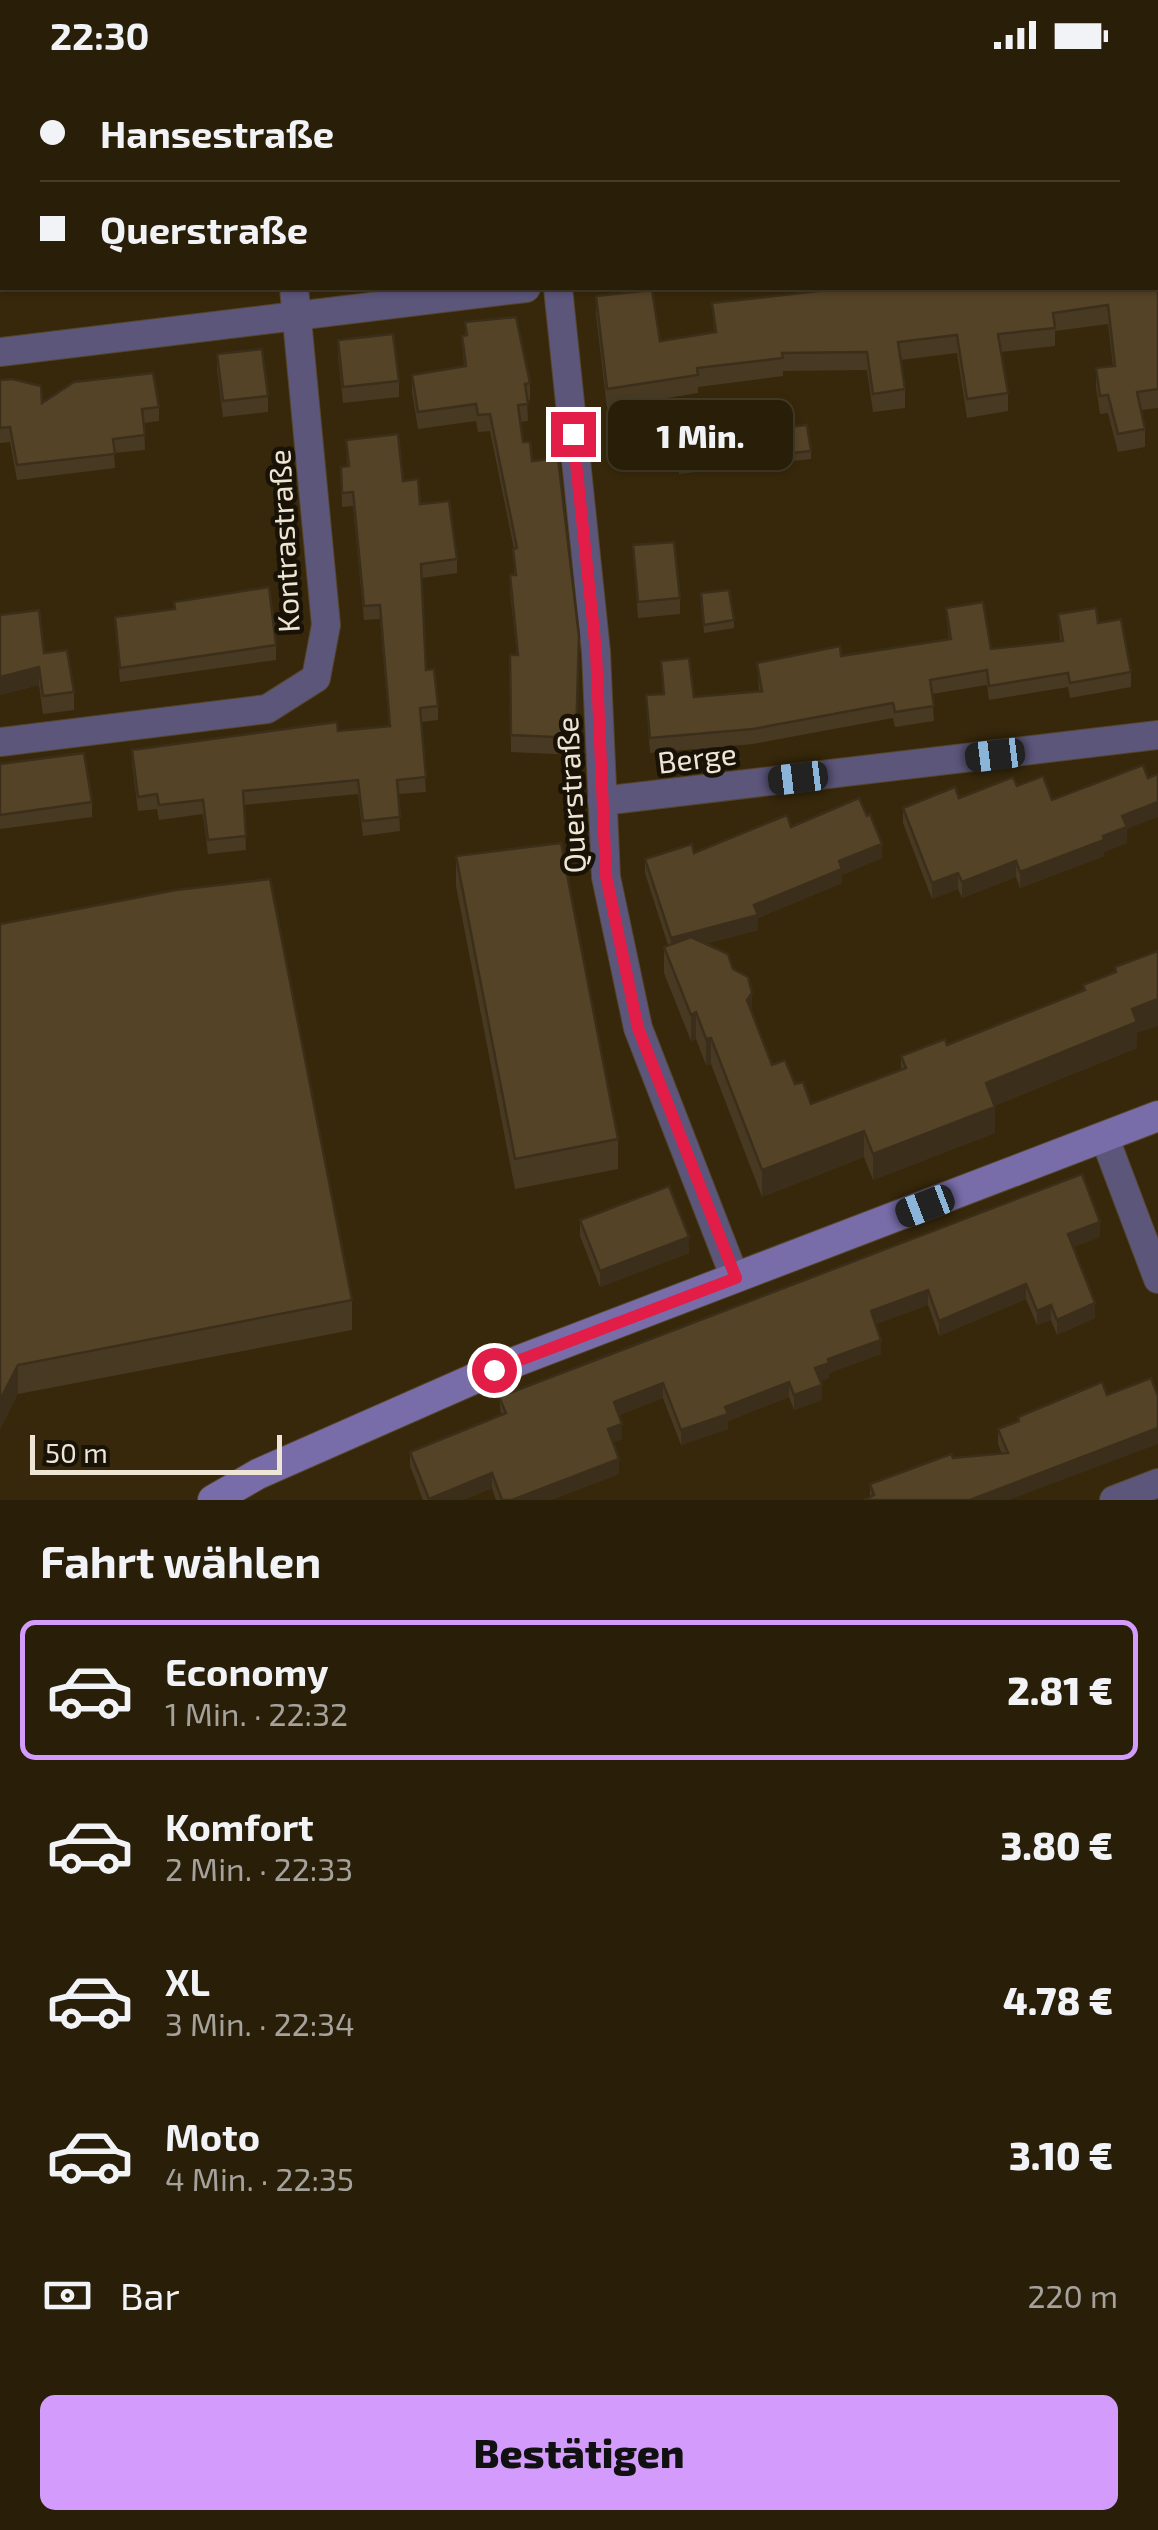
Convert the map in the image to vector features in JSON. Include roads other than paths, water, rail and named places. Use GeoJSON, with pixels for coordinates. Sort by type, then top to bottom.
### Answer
{"type":"FeatureCollection","features":[{"type":"Feature","properties":{"kind":"street"},"geometry":{"type":"LineString","coordinates":[[0,352],[296,301],[491,290]]}},
{"type":"Feature","properties":{"kind":"street","name":"Querstraße"},"geometry":{"type":"LineString","coordinates":[[558,290],[596,652],[606,876],[638,1028],[736,1278]]}},
{"type":"Feature","properties":{"kind":"street","name":"Kontrastraße"},"geometry":{"type":"LineString","coordinates":[[0,742],[267,709],[316,678],[326,625],[296,301]]}},
{"type":"Feature","properties":{"kind":"street","name":"Berge"},"geometry":{"type":"LineString","coordinates":[[602,801],[1158,735]]}},
{"type":"Feature","properties":{"kind":"street"},"geometry":{"type":"LineString","coordinates":[[213,1500],[258,1474],[408,1407],[1158,1116]]}},
{"type":"Feature","properties":{"kind":"street"},"geometry":{"type":"LineString","coordinates":[[1104,1136],[1158,1279]]}},
{"type":"Feature","properties":{"kind":"street"},"geometry":{"type":"LineString","coordinates":[[1114,1500],[1158,1483]]}}]}
